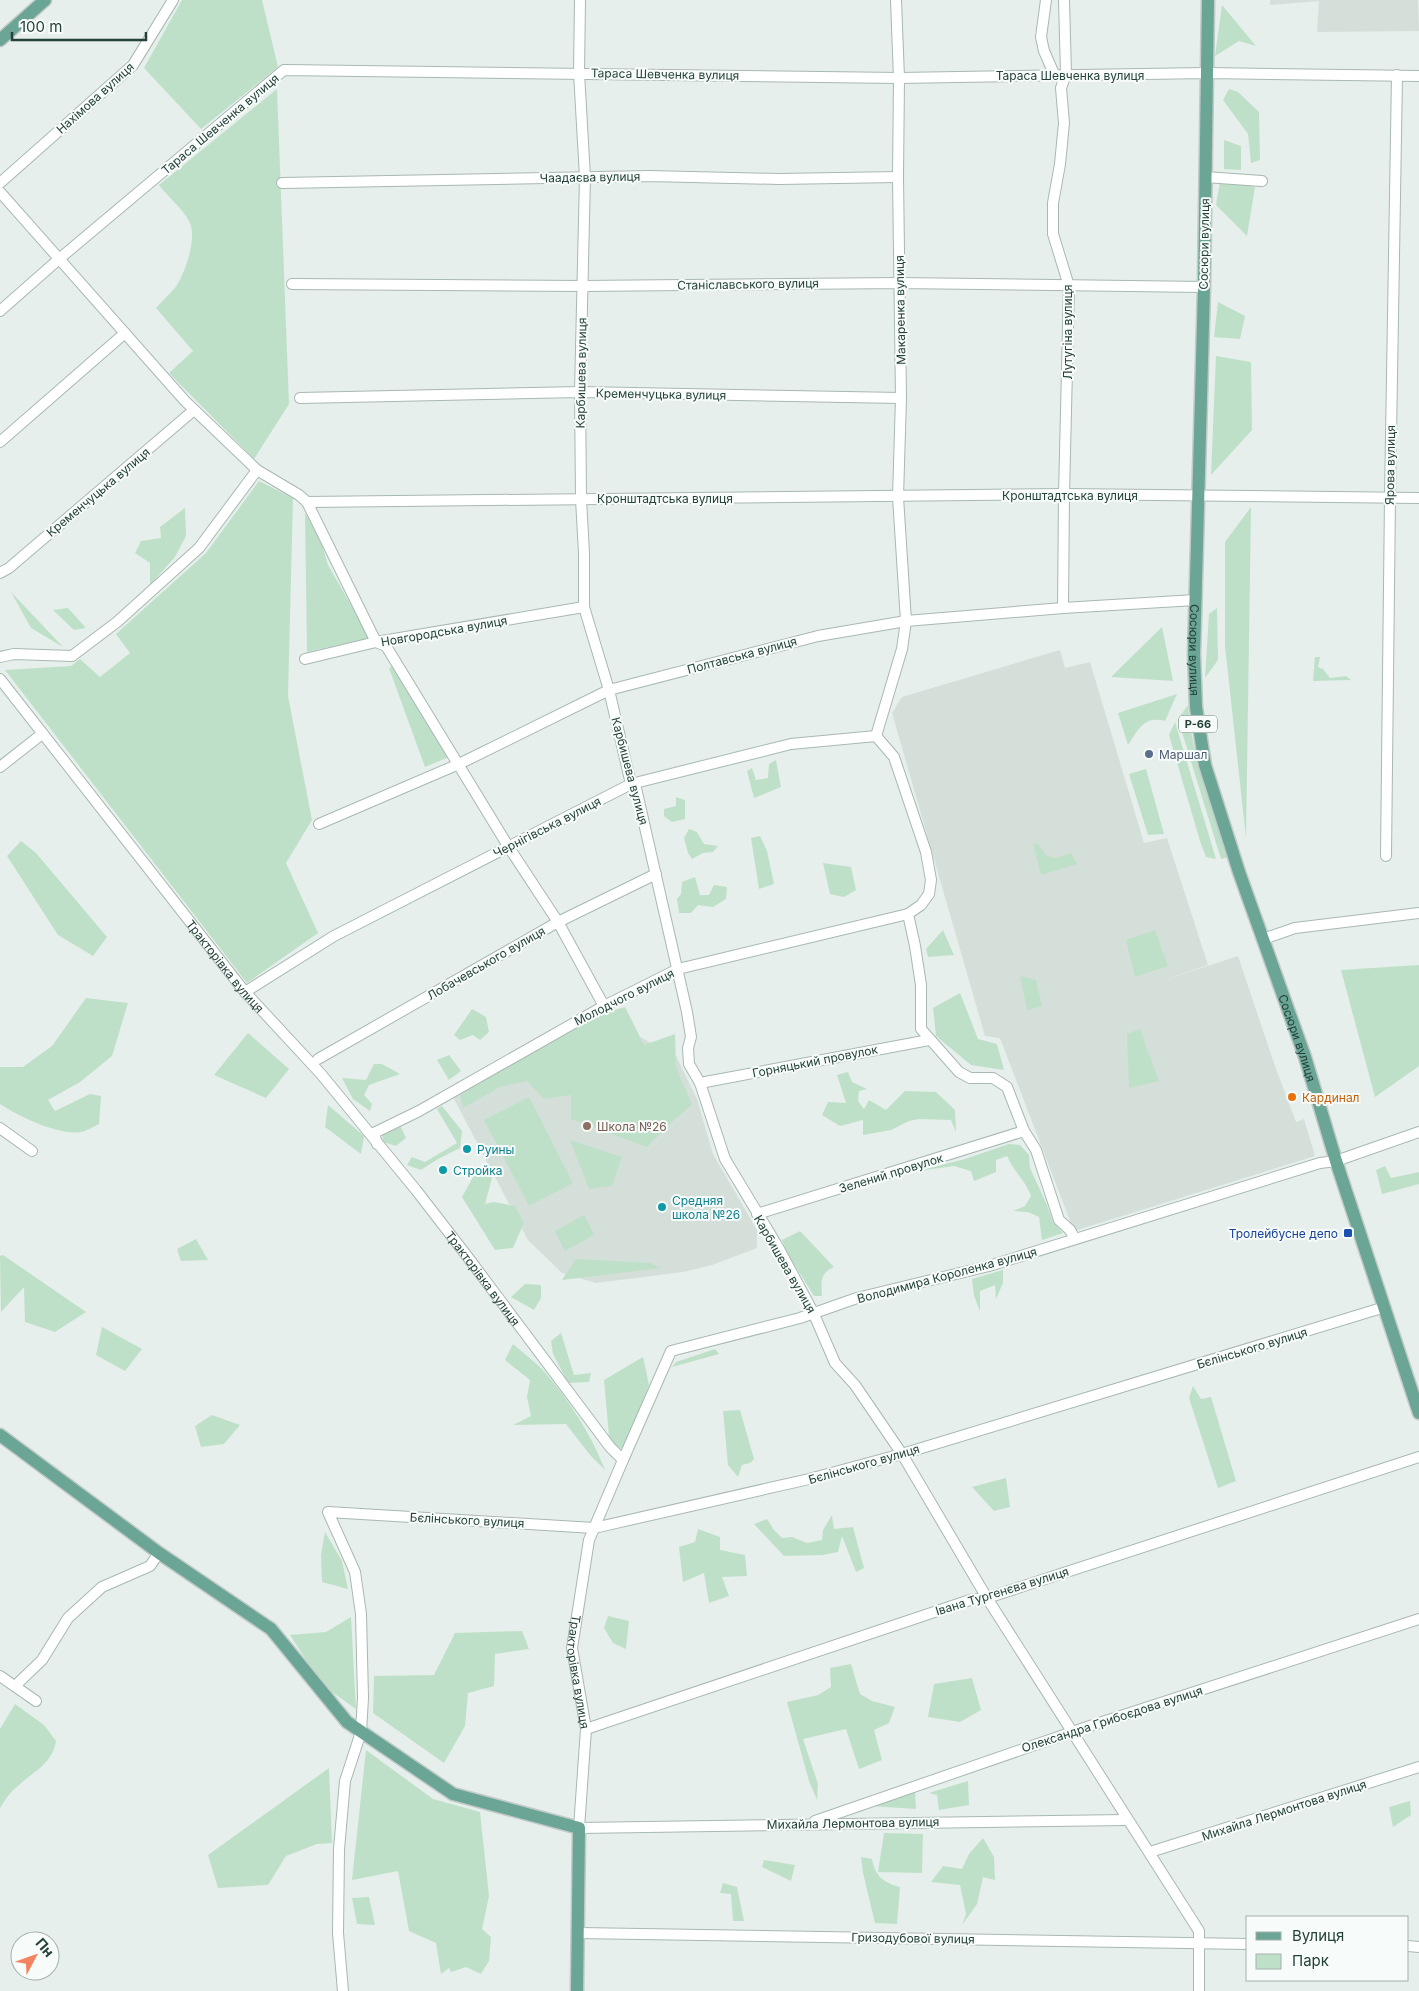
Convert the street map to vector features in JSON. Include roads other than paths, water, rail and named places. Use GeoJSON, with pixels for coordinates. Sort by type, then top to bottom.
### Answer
{"type":"FeatureCollection","features":[{"type":"Feature","properties":{"kind":"main road"},"geometry":{"type":"LineString","coordinates":[[0,40],[45,0]]}},
{"type":"Feature","properties":{"kind":"main road","name":"Сосюри вулиця"},"geometry":{"type":"LineString","coordinates":[[1208,0],[1204,287],[1195,600],[1194,683],[1199,736],[1205,765],[1263,939],[1305,1056],[1336,1161],[1419,1413]]}},
{"type":"Feature","properties":{"kind":"main road"},"geometry":{"type":"LineString","coordinates":[[0,1435],[159,1553],[271,1629],[346,1722],[453,1794],[579,1828]]}},
{"type":"Feature","properties":{"kind":"main road","name":"Тракторівка вулиця"},"geometry":{"type":"LineString","coordinates":[[577,1991],[579,1828]]}},
{"type":"Feature","properties":{"kind":"street","name":"Нахімова вулиця"},"geometry":{"type":"LineString","coordinates":[[0,182],[133,65],[173,0]]}},
{"type":"Feature","properties":{"kind":"street","name":"Карбишева вулиця"},"geometry":{"type":"LineString","coordinates":[[580,0],[579,73],[585,177],[580,392],[584,607],[609,690],[631,784],[636,788],[678,969],[691,1037],[688,1048],[689,1064],[700,1083],[725,1159],[778,1247],[813,1312],[835,1362],[855,1385],[902,1454],[986,1598],[1127,1820],[1150,1852],[1198,1931],[1199,1991]]}},
{"type":"Feature","properties":{"kind":"street","name":"Макаренка вулиця"},"geometry":{"type":"LineString","coordinates":[[876,736],[902,649],[906,621],[898,497],[901,398],[898,177],[899,78],[896,0]]}},
{"type":"Feature","properties":{"kind":"street"},"geometry":{"type":"LineString","coordinates":[[1046,0],[1042,37],[1044,51],[1054,74]]}},
{"type":"Feature","properties":{"kind":"street","name":"Лутугіна вулиця"},"geometry":{"type":"LineString","coordinates":[[1064,0],[1066,74],[1061,88],[1064,123],[1060,164],[1053,203],[1053,234],[1069,286],[1064,494],[1064,608]]}},
{"type":"Feature","properties":{"kind":"street","name":"Тараса Шевченка вулиця"},"geometry":{"type":"LineString","coordinates":[[0,312],[59,259],[284,70],[899,78],[1207,73],[1419,76]]}},
{"type":"Feature","properties":{"kind":"street","name":"Ярова вулиця"},"geometry":{"type":"LineString","coordinates":[[1386,856],[1397,75]]}},
{"type":"Feature","properties":{"kind":"street","name":"Чаадаєва вулиця"},"geometry":{"type":"LineString","coordinates":[[282,183],[649,176],[779,179],[898,177]]}},
{"type":"Feature","properties":{"kind":"street"},"geometry":{"type":"LineString","coordinates":[[1205,177],[1262,181]]}},
{"type":"Feature","properties":{"kind":"street"},"geometry":{"type":"LineString","coordinates":[[0,192],[194,410],[256,470],[299,494],[307,502],[376,642],[386,646],[508,846],[558,922],[604,1006]]}},
{"type":"Feature","properties":{"kind":"street","name":"Станіславського вулиця"},"geometry":{"type":"LineString","coordinates":[[292,284],[582,286],[900,283],[1204,287]]}},
{"type":"Feature","properties":{"kind":"street"},"geometry":{"type":"LineString","coordinates":[[0,442],[125,333]]}},
{"type":"Feature","properties":{"kind":"street","name":"Кременчуцька вулиця"},"geometry":{"type":"LineString","coordinates":[[300,398],[580,392],[901,398]]}},
{"type":"Feature","properties":{"kind":"street","name":"Кременчуцька вулиця"},"geometry":{"type":"LineString","coordinates":[[0,573],[194,410]]}},
{"type":"Feature","properties":{"kind":"street"},"geometry":{"type":"LineString","coordinates":[[0,656],[14,654],[72,656],[117,622],[199,548],[256,470]]}},
{"type":"Feature","properties":{"kind":"street","name":"Кронштадтська вулиця"},"geometry":{"type":"LineString","coordinates":[[307,502],[1064,494],[1419,498]]}},
{"type":"Feature","properties":{"kind":"street","name":"Полтавська вулиця"},"geometry":{"type":"LineString","coordinates":[[319,824],[459,764],[609,690],[818,636],[906,621],[1064,608],[1195,600]]}},
{"type":"Feature","properties":{"kind":"street","name":"Новгородська вулиця"},"geometry":{"type":"LineString","coordinates":[[305,658],[376,642],[584,607]]}},
{"type":"Feature","properties":{"kind":"street","name":"Тракторівка вулиця"},"geometry":{"type":"LineString","coordinates":[[0,679],[245,992],[321,1074],[467,1256],[610,1447],[623,1460],[588,1540],[572,1648],[586,1729],[579,1828]]}},
{"type":"Feature","properties":{"kind":"street"},"geometry":{"type":"LineString","coordinates":[[0,767],[42,734]]}},
{"type":"Feature","properties":{"kind":"street"},"geometry":{"type":"LineString","coordinates":[[876,736],[894,758],[926,852],[931,880],[929,894],[921,905],[908,914],[916,946],[921,984],[921,1029],[959,1072],[970,1078],[993,1078],[1007,1087],[1024,1131],[1036,1150],[1059,1220],[1070,1230],[1075,1239]]}},
{"type":"Feature","properties":{"kind":"street","name":"Чернігівська вулиця"},"geometry":{"type":"LineString","coordinates":[[245,992],[334,936],[631,784],[791,744],[876,736]]}},
{"type":"Feature","properties":{"kind":"street","name":"Лобачевського вулиця"},"geometry":{"type":"LineString","coordinates":[[318,1059],[558,922],[656,874]]}},
{"type":"Feature","properties":{"kind":"street"},"geometry":{"type":"LineString","coordinates":[[1263,939],[1295,928],[1419,913]]}},
{"type":"Feature","properties":{"kind":"street","name":"Молодчого вулиця"},"geometry":{"type":"LineString","coordinates":[[378,1145],[374,1132],[419,1111],[604,1006],[678,969],[908,914]]}},
{"type":"Feature","properties":{"kind":"street","name":"Горняцький провулок"},"geometry":{"type":"LineString","coordinates":[[700,1083],[929,1040]]}},
{"type":"Feature","properties":{"kind":"street"},"geometry":{"type":"LineString","coordinates":[[0,1128],[32,1151]]}},
{"type":"Feature","properties":{"kind":"street","name":"Зелений провулок"},"geometry":{"type":"LineString","coordinates":[[757,1214],[1024,1131]]}},
{"type":"Feature","properties":{"kind":"street","name":"Володимира Короленка вулиця"},"geometry":{"type":"LineString","coordinates":[[623,1460],[672,1351],[800,1318],[857,1298],[989,1266],[1320,1163],[1336,1161],[1419,1132]]}},
{"type":"Feature","properties":{"kind":"street","name":"Бєлінського вулиця"},"geometry":{"type":"LineString","coordinates":[[361,1732],[363,1698],[361,1614],[355,1572],[328,1512],[594,1528],[809,1479],[902,1454],[1385,1307]]}},
{"type":"Feature","properties":{"kind":"street","name":"Івана Тургенєва вулиця"},"geometry":{"type":"LineString","coordinates":[[586,1729],[970,1600],[986,1598],[1419,1457]]}},
{"type":"Feature","properties":{"kind":"street"},"geometry":{"type":"LineString","coordinates":[[15,1686],[42,1660],[68,1618],[102,1587],[150,1566],[159,1553]]}},
{"type":"Feature","properties":{"kind":"street","name":"Олександра Грибоєдова вулиця"},"geometry":{"type":"LineString","coordinates":[[807,1824],[1071,1733],[1419,1619]]}},
{"type":"Feature","properties":{"kind":"street"},"geometry":{"type":"LineString","coordinates":[[0,1676],[36,1701]]}},
{"type":"Feature","properties":{"kind":"street"},"geometry":{"type":"LineString","coordinates":[[343,1991],[338,1933],[340,1827],[345,1781],[361,1732]]}},
{"type":"Feature","properties":{"kind":"street","name":"Михайла Лермонтова вулиця"},"geometry":{"type":"LineString","coordinates":[[1150,1852],[1419,1767]]}},
{"type":"Feature","properties":{"kind":"street","name":"Михайла Лермонтова вулиця"},"geometry":{"type":"LineString","coordinates":[[579,1828],[1127,1820]]}},
{"type":"Feature","properties":{"kind":"street","name":"Гризодубової вулиця"},"geometry":{"type":"LineString","coordinates":[[579,1933],[1246,1944]]}},
{"type":"Feature","properties":{"kind":"place","name":"Маршал"},"geometry":{"type":"Point","coordinates":[1149,754]}},
{"type":"Feature","properties":{"kind":"place","name":"Кардинал"},"geometry":{"type":"Point","coordinates":[1292,1097]}},
{"type":"Feature","properties":{"kind":"place","name":"Школа №26"},"geometry":{"type":"Point","coordinates":[587,1126]}},
{"type":"Feature","properties":{"kind":"place","name":"Руины"},"geometry":{"type":"Point","coordinates":[467,1149]}},
{"type":"Feature","properties":{"kind":"place","name":"Стройка"},"geometry":{"type":"Point","coordinates":[443,1170]}},
{"type":"Feature","properties":{"kind":"place","name":"Средняя школа №26"},"geometry":{"type":"Point","coordinates":[662,1207]}},
{"type":"Feature","properties":{"kind":"place","name":"Тролейбусне депо"},"geometry":{"type":"Point","coordinates":[1348,1233]}}]}
